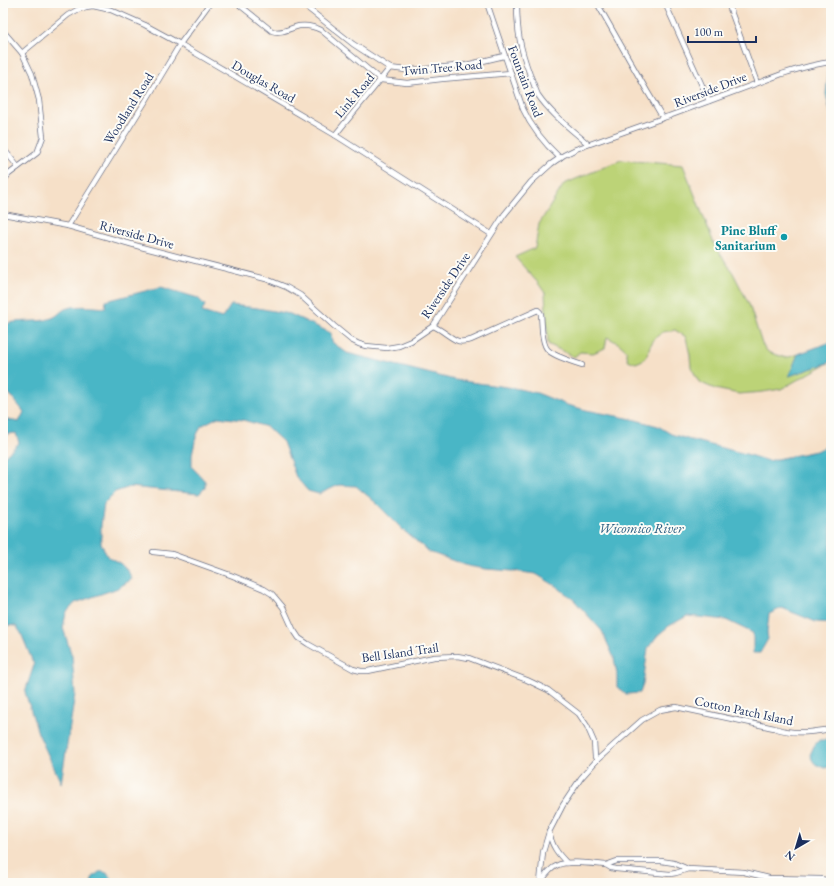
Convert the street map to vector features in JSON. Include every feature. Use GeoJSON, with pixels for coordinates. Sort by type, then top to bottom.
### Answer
{"type":"FeatureCollection","features":[{"type":"Feature","properties":{"kind":"street","name":"Woodland Road"},"geometry":{"type":"LineString","coordinates":[[68,226],[180,44],[210,3]]}},
{"type":"Feature","properties":{"kind":"street"},"geometry":{"type":"LineString","coordinates":[[237,3],[272,31],[285,31],[298,26],[316,27],[381,80]]}},
{"type":"Feature","properties":{"kind":"street"},"geometry":{"type":"LineString","coordinates":[[301,3],[353,44],[390,68],[406,70],[466,65],[504,56]]}},
{"type":"Feature","properties":{"kind":"street","name":"Fountain Road"},"geometry":{"type":"LineString","coordinates":[[487,3],[504,56],[528,120],[540,137],[560,158]]}},
{"type":"Feature","properties":{"kind":"street"},"geometry":{"type":"LineString","coordinates":[[517,3],[517,25],[521,51],[537,93],[562,122],[588,144]]}},
{"type":"Feature","properties":{"kind":"street"},"geometry":{"type":"LineString","coordinates":[[597,3],[663,118]]}},
{"type":"Feature","properties":{"kind":"street"},"geometry":{"type":"LineString","coordinates":[[665,3],[710,101]]}},
{"type":"Feature","properties":{"kind":"street"},"geometry":{"type":"LineString","coordinates":[[728,3],[757,83]]}},
{"type":"Feature","properties":{"kind":"street","name":"Douglas Road"},"geometry":{"type":"LineString","coordinates":[[22,53],[68,16],[78,10],[93,6],[111,10],[145,24],[335,135],[492,234]]}},
{"type":"Feature","properties":{"kind":"street"},"geometry":{"type":"LineString","coordinates":[[3,31],[22,53],[28,64],[39,100],[43,137],[37,153],[9,174],[3,181]]}},
{"type":"Feature","properties":{"kind":"street","name":"Riverside Drive"},"geometry":{"type":"LineString","coordinates":[[3,214],[68,226],[141,247],[266,279],[286,287],[300,295],[351,340],[366,346],[387,348],[399,346],[411,341],[433,326],[504,215],[531,182],[551,164],[569,152],[782,74],[831,62]]}},
{"type":"Feature","properties":{"kind":"street","name":"Link Road"},"geometry":{"type":"LineString","coordinates":[[335,135],[390,68]]}},
{"type":"Feature","properties":{"kind":"street","name":"Twin Tree Road"},"geometry":{"type":"LineString","coordinates":[[381,80],[407,84],[442,79],[511,73]]}},
{"type":"Feature","properties":{"kind":"street"},"geometry":{"type":"LineString","coordinates":[[3,148],[18,167]]}},
{"type":"Feature","properties":{"kind":"street"},"geometry":{"type":"LineString","coordinates":[[433,326],[437,327],[457,341],[464,341],[471,340],[539,311],[541,314],[544,343],[548,352],[582,365]]}},
{"type":"Feature","properties":{"kind":"street","name":"Bell Island Trail"},"geometry":{"type":"LineString","coordinates":[[153,552],[172,554],[264,588],[272,594],[283,607],[293,629],[300,638],[353,669],[368,671],[434,657],[457,656],[469,658],[527,680],[548,690],[579,714],[587,726],[594,742],[596,760]]}},
{"type":"Feature","properties":{"kind":"street","name":"Cotton Patch Island"},"geometry":{"type":"LineString","coordinates":[[596,760],[624,734],[642,720],[660,710],[676,707],[774,728],[785,732],[803,733],[831,729]]}},
{"type":"Feature","properties":{"kind":"street"},"geometry":{"type":"LineString","coordinates":[[540,883],[543,852],[549,832],[563,805],[581,778],[596,760]]}},
{"type":"Feature","properties":{"kind":"street"},"geometry":{"type":"LineString","coordinates":[[549,832],[551,842],[558,854],[567,863]]}},
{"type":"Feature","properties":{"kind":"street"},"geometry":{"type":"LineString","coordinates":[[540,883],[548,872],[558,865],[567,863],[606,865],[617,861],[661,861],[674,863],[688,869],[744,872],[769,878],[822,878],[831,881]]}},
{"type":"Feature","properties":{"kind":"street"},"geometry":{"type":"LineString","coordinates":[[606,865],[616,869],[670,874],[688,869]]}},
{"type":"Feature","properties":{"kind":"street"},"geometry":{"type":"LineString","coordinates":[[769,878],[778,883]]}},
{"type":"Feature","properties":{"kind":"green space"},"geometry":{"type":"Polygon","coordinates":[[[621,160],[683,165],[715,246],[733,273],[749,304],[762,344],[768,352],[786,358],[798,354],[789,376],[830,362],[781,389],[739,394],[715,389],[699,382],[691,367],[686,337],[675,330],[663,332],[655,338],[647,355],[643,360],[636,363],[628,360],[626,350],[618,343],[607,337],[605,348],[593,353],[580,352],[574,357],[548,344],[545,293],[515,257],[535,248],[539,224],[564,184],[621,160]]]}},
{"type":"Feature","properties":{"kind":"water"},"geometry":{"type":"Polygon","coordinates":[[[831,27],[831,115],[826,94],[831,27]]]}},
{"type":"Feature","properties":{"kind":"water","name":"Wicomico River"},"geometry":{"type":"Polygon","coordinates":[[[161,287],[198,298],[205,305],[202,312],[222,318],[231,305],[290,314],[331,333],[332,342],[347,353],[455,380],[514,388],[537,393],[567,405],[658,426],[671,434],[768,461],[816,451],[831,445],[831,623],[816,622],[782,608],[769,614],[767,633],[768,639],[760,653],[753,653],[753,633],[726,620],[687,616],[669,626],[658,635],[648,648],[643,684],[640,693],[626,694],[617,687],[617,674],[614,658],[602,631],[574,600],[556,586],[536,574],[468,566],[429,552],[356,486],[339,485],[319,494],[308,491],[296,477],[283,442],[267,427],[243,420],[218,417],[201,426],[196,437],[192,455],[192,467],[205,481],[205,488],[199,494],[130,487],[115,492],[104,504],[101,525],[101,543],[107,556],[121,564],[128,571],[132,579],[118,588],[75,603],[66,613],[63,628],[72,656],[75,694],[61,783],[38,733],[25,692],[34,665],[21,633],[16,626],[3,625],[3,458],[19,443],[16,433],[3,434],[3,419],[19,422],[24,412],[3,386],[3,326],[13,322],[46,320],[72,307],[86,306],[105,308],[106,301],[161,287]]]}},
{"type":"Feature","properties":{"kind":"water"},"geometry":{"type":"Polygon","coordinates":[[[831,342],[831,362],[789,376],[798,354],[831,342]]]}},
{"type":"Feature","properties":{"kind":"water"},"geometry":{"type":"Polygon","coordinates":[[[831,738],[831,766],[825,768],[815,764],[810,755],[814,746],[819,740],[828,740],[831,738]]]}},
{"type":"Feature","properties":{"kind":"water"},"geometry":{"type":"Polygon","coordinates":[[[99,872],[108,874],[113,883],[91,883],[93,877],[99,872]]]}},
{"type":"Feature","properties":{"kind":"place","name":"Pine Bluff Sanitarium"},"geometry":{"type":"Point","coordinates":[784,237]}}]}
